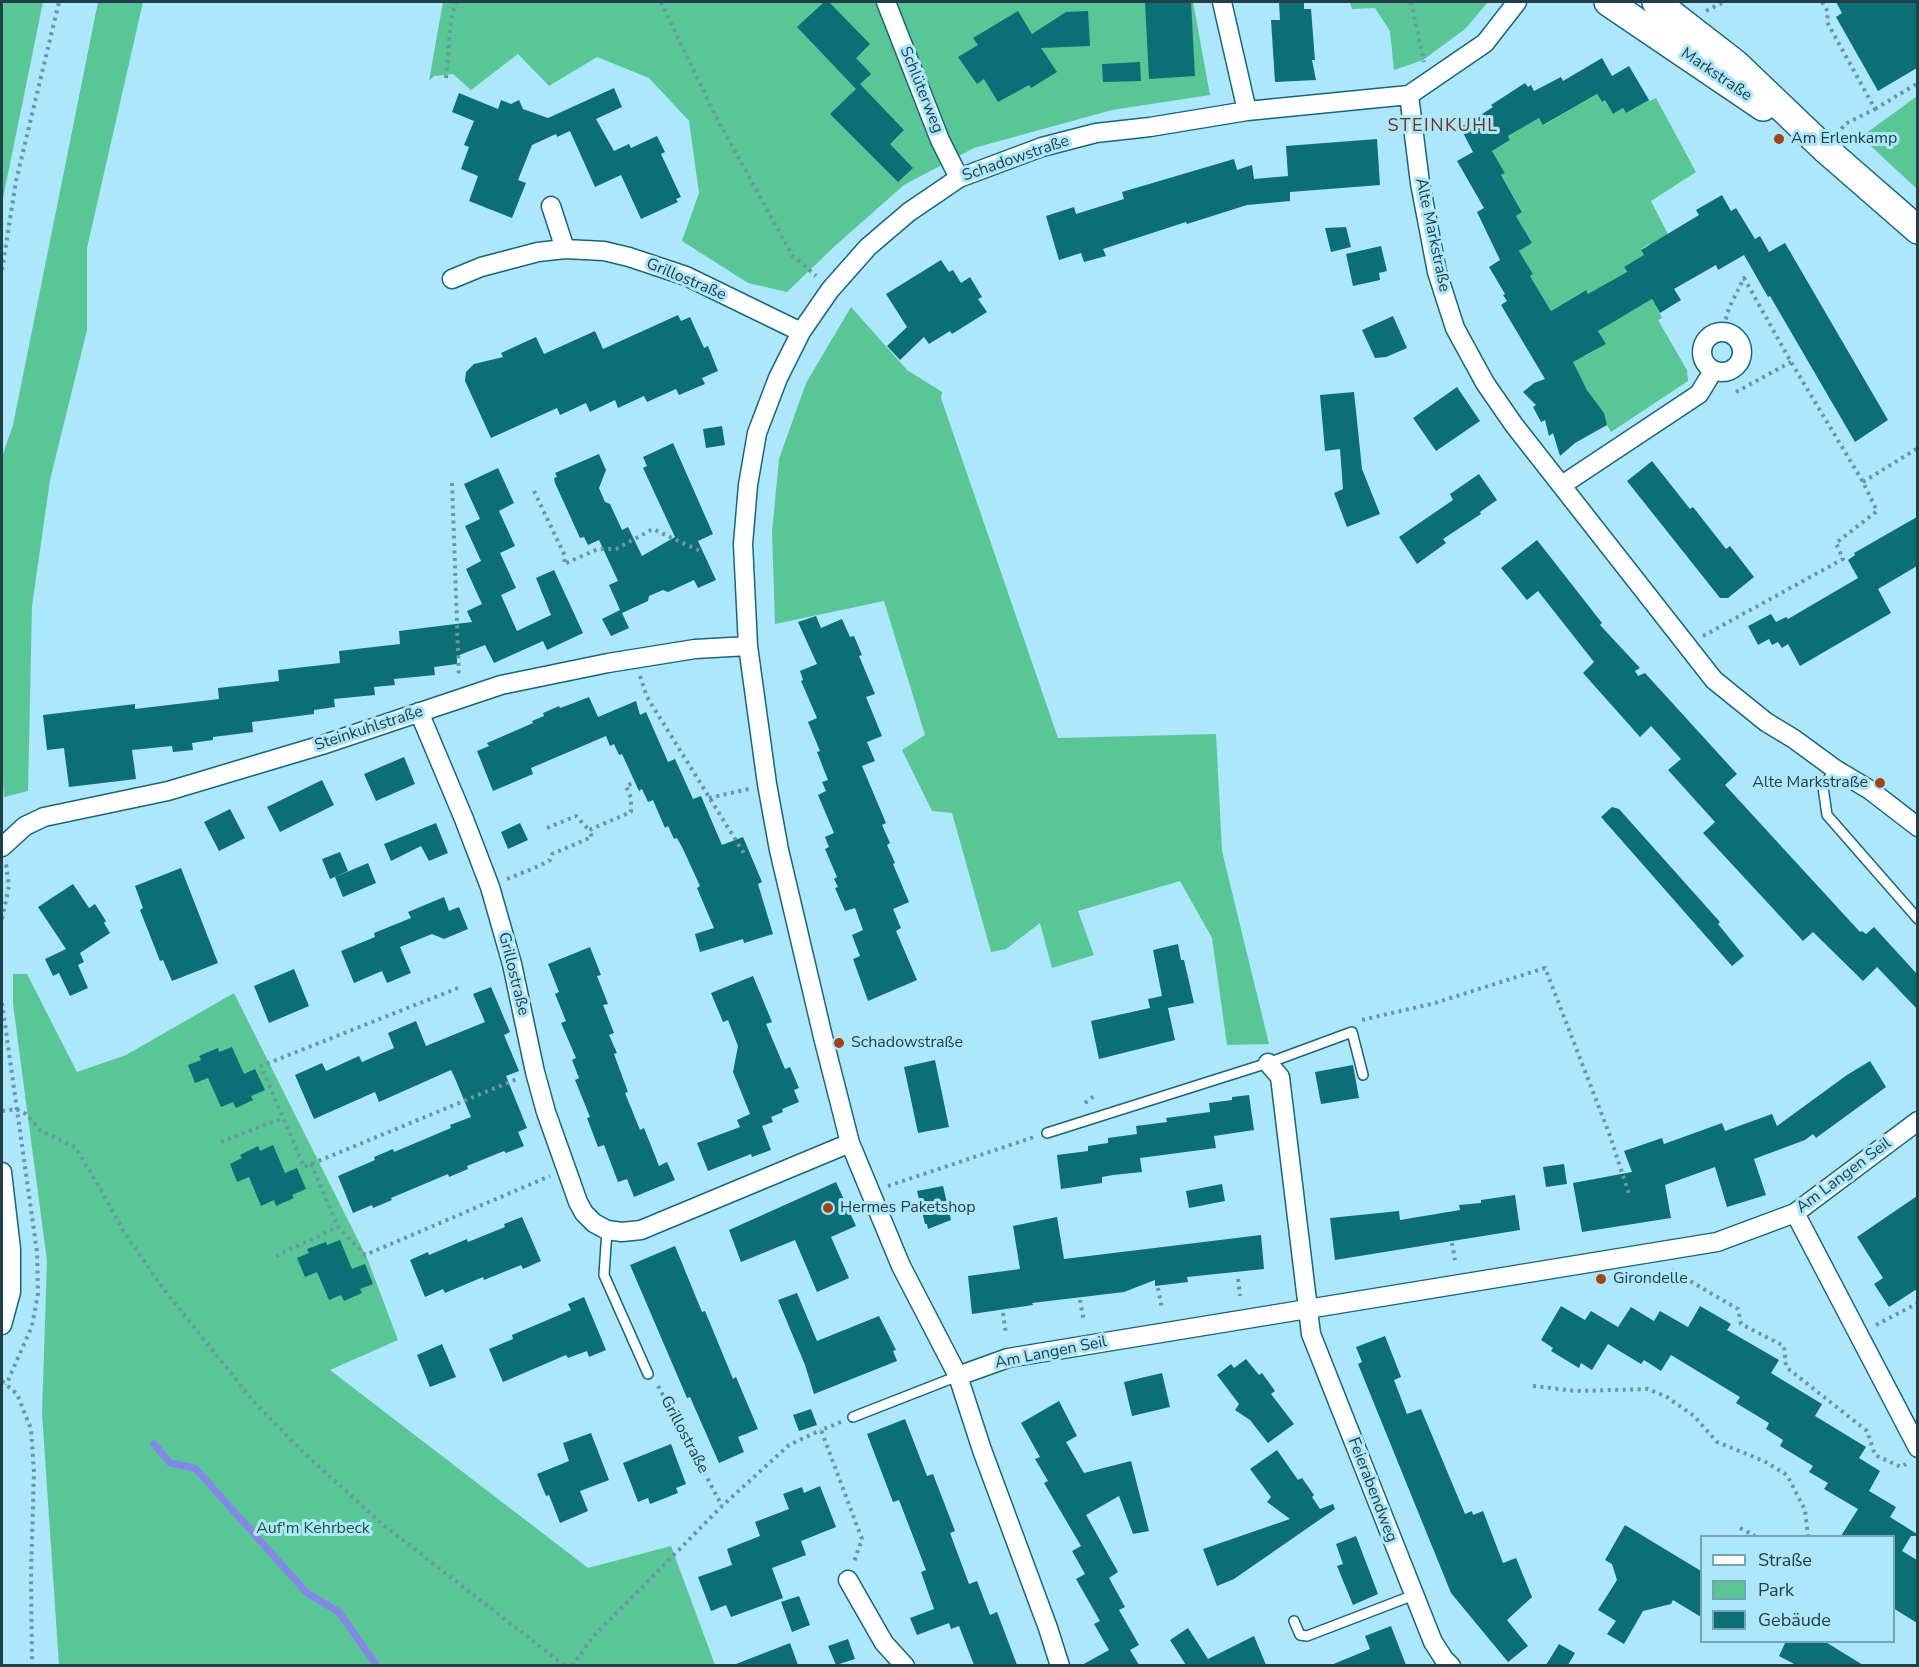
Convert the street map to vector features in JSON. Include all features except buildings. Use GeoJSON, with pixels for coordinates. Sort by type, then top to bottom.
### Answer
{"type":"FeatureCollection","features":[{"type":"Feature","properties":{"kind":"main road","name":"Markstraße"},"geometry":{"type":"LineString","coordinates":[[1608,2],[1730,72]]}},
{"type":"Feature","properties":{"kind":"main road","name":"Markstraße"},"geometry":{"type":"LineString","coordinates":[[1656,2],[1730,72],[1825,149],[1917,230]]}},
{"type":"Feature","properties":{"kind":"street","name":"Schlüterweg"},"geometry":{"type":"LineString","coordinates":[[886,2],[940,140],[958,178]]}},
{"type":"Feature","properties":{"kind":"street"},"geometry":{"type":"LineString","coordinates":[[1222,2],[1247,111]]}},
{"type":"Feature","properties":{"kind":"street","name":"Schadowstraße"},"geometry":{"type":"LineString","coordinates":[[958,1376],[918,1303],[850,1143],[779,850],[767,784],[748,646],[743,544],[750,474],[757,433],[778,378],[801,332],[830,290],[868,247],[909,212],[958,178],[1042,147],[1096,133],[1150,127],[1247,111],[1409,95],[1485,43],[1517,2]]}},
{"type":"Feature","properties":{"kind":"street","name":"Alte Markstraße"},"geometry":{"type":"LineString","coordinates":[[1409,95],[1420,183],[1437,272],[1455,328],[1491,392],[1514,425],[1714,680],[1766,722],[1870,790],[1917,827]]}},
{"type":"Feature","properties":{"kind":"street"},"geometry":{"type":"LineString","coordinates":[[552,206],[565,249]]}},
{"type":"Feature","properties":{"kind":"street","name":"Grillostraße"},"geometry":{"type":"LineString","coordinates":[[452,279],[481,267],[538,252],[565,249],[604,251],[686,276],[801,332]]}},
{"type":"Feature","properties":{"kind":"street"},"geometry":{"type":"LineString","coordinates":[[1722,332],[1732,334],[1740,341],[1743,352],[1741,362],[1733,370],[1723,373],[1713,371],[1705,364],[1702,353],[1704,343],[1711,335],[1722,332]]}},
{"type":"Feature","properties":{"kind":"street"},"geometry":{"type":"LineString","coordinates":[[1562,485],[1699,394],[1713,371]]}},
{"type":"Feature","properties":{"kind":"street","name":"Steinkuhlstraße"},"geometry":{"type":"LineString","coordinates":[[3,846],[25,826],[44,816],[168,791],[322,745],[501,685],[542,675],[695,649],[748,646]]}},
{"type":"Feature","properties":{"kind":"street","name":"Grillostraße"},"geometry":{"type":"LineString","coordinates":[[419,712],[490,886],[512,964],[535,1072],[566,1169],[584,1213],[594,1223],[607,1230]]}},
{"type":"Feature","properties":{"kind":"street"},"geometry":{"type":"LineString","coordinates":[[1268,1064],[1280,1077],[1307,1309]]}},
{"type":"Feature","properties":{"kind":"street","name":"Am Langen Seil"},"geometry":{"type":"LineString","coordinates":[[958,1376],[1008,1358],[1717,1242],[1795,1213],[1917,1123]]}},
{"type":"Feature","properties":{"kind":"street"},"geometry":{"type":"LineString","coordinates":[[607,1230],[622,1232],[640,1230],[850,1143]]}},
{"type":"Feature","properties":{"kind":"street"},"geometry":{"type":"LineString","coordinates":[[2,1172],[10,1249],[11,1292],[2,1325]]}},
{"type":"Feature","properties":{"kind":"street"},"geometry":{"type":"LineString","coordinates":[[1795,1213],[1917,1448]]}},
{"type":"Feature","properties":{"kind":"street","name":"Feierabendweg"},"geometry":{"type":"LineString","coordinates":[[1307,1309],[1311,1334],[1433,1642],[1444,1659],[1451,1665]]}},
{"type":"Feature","properties":{"kind":"street"},"geometry":{"type":"LineString","coordinates":[[958,1376],[982,1450],[1060,1665]]}},
{"type":"Feature","properties":{"kind":"street"},"geometry":{"type":"LineString","coordinates":[[848,1580],[884,1643],[905,1665]]}},
{"type":"Feature","properties":{"kind":"lane"},"geometry":{"type":"LineString","coordinates":[[1835,769],[1824,787],[1827,815],[1917,919]]}},
{"type":"Feature","properties":{"kind":"lane"},"geometry":{"type":"LineString","coordinates":[[1047,1133],[1268,1064],[1352,1032],[1363,1075]]}},
{"type":"Feature","properties":{"kind":"lane"},"geometry":{"type":"LineString","coordinates":[[607,1230],[604,1275],[648,1374]]}},
{"type":"Feature","properties":{"kind":"lane"},"geometry":{"type":"LineString","coordinates":[[853,1417],[958,1376]]}},
{"type":"Feature","properties":{"kind":"lane"},"geometry":{"type":"LineString","coordinates":[[1294,1621],[1300,1635],[1307,1636],[1414,1595]]}},
{"type":"Feature","properties":{"kind":"path"},"geometry":{"type":"LineString","coordinates":[[2,270],[16,181],[59,2]]}},
{"type":"Feature","properties":{"kind":"path"},"geometry":{"type":"LineString","coordinates":[[446,78],[451,20],[456,2]]}},
{"type":"Feature","properties":{"kind":"path"},"geometry":{"type":"LineString","coordinates":[[661,2],[714,113],[792,255],[830,290]]}},
{"type":"Feature","properties":{"kind":"path"},"geometry":{"type":"LineString","coordinates":[[1411,2],[1422,58],[1433,80]]}},
{"type":"Feature","properties":{"kind":"path"},"geometry":{"type":"LineString","coordinates":[[1822,2],[1828,12],[1827,22],[1875,109]]}},
{"type":"Feature","properties":{"kind":"path"},"geometry":{"type":"LineString","coordinates":[[1825,149],[1845,124],[1875,109],[1917,83]]}},
{"type":"Feature","properties":{"kind":"path"},"geometry":{"type":"LineString","coordinates":[[1687,646],[1843,559],[1836,543],[1877,511],[1863,482],[1744,278],[1729,308],[1722,332]]}},
{"type":"Feature","properties":{"kind":"path"},"geometry":{"type":"LineString","coordinates":[[1736,392],[1791,362]]}},
{"type":"Feature","properties":{"kind":"path"},"geometry":{"type":"LineString","coordinates":[[1863,482],[1917,448]]}},
{"type":"Feature","properties":{"kind":"path"},"geometry":{"type":"LineString","coordinates":[[452,483],[460,698]]}},
{"type":"Feature","properties":{"kind":"path"},"geometry":{"type":"LineString","coordinates":[[534,491],[565,556],[564,564],[597,549],[616,549],[653,529],[700,551]]}},
{"type":"Feature","properties":{"kind":"path"},"geometry":{"type":"LineString","coordinates":[[633,659],[647,697],[745,855]]}},
{"type":"Feature","properties":{"kind":"path"},"geometry":{"type":"LineString","coordinates":[[589,830],[631,812],[631,798],[626,786],[635,782]]}},
{"type":"Feature","properties":{"kind":"path"},"geometry":{"type":"LineString","coordinates":[[709,798],[729,794]]}},
{"type":"Feature","properties":{"kind":"path"},"geometry":{"type":"LineString","coordinates":[[525,872],[550,860],[552,854],[592,837],[589,830],[576,816],[547,828]]}},
{"type":"Feature","properties":{"kind":"path"},"geometry":{"type":"LineString","coordinates":[[2,919],[9,886],[3,846]]}},
{"type":"Feature","properties":{"kind":"path"},"geometry":{"type":"LineString","coordinates":[[1352,1032],[1362,1020],[1435,1003],[1545,968],[1609,1133],[1630,1197]]}},
{"type":"Feature","properties":{"kind":"path"},"geometry":{"type":"LineString","coordinates":[[458,988],[261,1066],[304,1167],[535,1072]]}},
{"type":"Feature","properties":{"kind":"path"},"geometry":{"type":"LineString","coordinates":[[1078,1108],[1094,1096]]}},
{"type":"Feature","properties":{"kind":"path"},"geometry":{"type":"LineString","coordinates":[[2,1111],[16,1109],[26,1114],[41,1131],[75,1147],[124,1232],[162,1287],[254,1402],[303,1452],[381,1523],[565,1665]]}},
{"type":"Feature","properties":{"kind":"path"},"geometry":{"type":"LineString","coordinates":[[221,1142],[283,1118]]}},
{"type":"Feature","properties":{"kind":"path"},"geometry":{"type":"LineString","coordinates":[[870,1192],[1047,1133]]}},
{"type":"Feature","properties":{"kind":"path"},"geometry":{"type":"LineString","coordinates":[[311,1164],[338,1227],[365,1255],[566,1169]]}},
{"type":"Feature","properties":{"kind":"path"},"geometry":{"type":"LineString","coordinates":[[276,1256],[338,1227]]}},
{"type":"Feature","properties":{"kind":"path"},"geometry":{"type":"LineString","coordinates":[[1452,1243],[1455,1260]]}},
{"type":"Feature","properties":{"kind":"path"},"geometry":{"type":"LineString","coordinates":[[1660,1252],[1671,1271],[1738,1310],[1741,1324],[1784,1346],[1786,1367],[1867,1431],[1875,1455],[1901,1467]]}},
{"type":"Feature","properties":{"kind":"path"},"geometry":{"type":"LineString","coordinates":[[1238,1279],[1240,1296]]}},
{"type":"Feature","properties":{"kind":"path"},"geometry":{"type":"LineString","coordinates":[[1158,1288],[1162,1309]]}},
{"type":"Feature","properties":{"kind":"path"},"geometry":{"type":"LineString","coordinates":[[1080,1300],[1084,1322]]}},
{"type":"Feature","properties":{"kind":"path"},"geometry":{"type":"LineString","coordinates":[[1858,1335],[1917,1303]]}},
{"type":"Feature","properties":{"kind":"path"},"geometry":{"type":"LineString","coordinates":[[1003,1313],[1006,1335]]}},
{"type":"Feature","properties":{"kind":"path","name":"Grillostraße"},"geometry":{"type":"LineString","coordinates":[[648,1374],[675,1415],[722,1506]]}},
{"type":"Feature","properties":{"kind":"path"},"geometry":{"type":"LineString","coordinates":[[2,1382],[16,1394],[31,1428],[34,1472],[31,1573],[32,1665]]}},
{"type":"Feature","properties":{"kind":"path"},"geometry":{"type":"LineString","coordinates":[[1533,1386],[1576,1391],[1648,1389],[1667,1397],[1694,1416],[1717,1442],[1764,1461],[1787,1475],[1805,1510],[1808,1535]]}},
{"type":"Feature","properties":{"kind":"path"},"geometry":{"type":"LineString","coordinates":[[572,1665],[593,1637],[722,1506],[789,1445],[853,1417]]}},
{"type":"Feature","properties":{"kind":"path"},"geometry":{"type":"LineString","coordinates":[[820,1430],[862,1539],[848,1580]]}},
{"type":"Feature","properties":{"kind":"path"},"geometry":{"type":"LineString","coordinates":[[1740,1528],[1753,1535]]}},
{"type":"Feature","properties":{"kind":"green space"},"geometry":{"type":"Polygon","coordinates":[[[2,2],[43,2],[2,203],[2,2]]]}},
{"type":"Feature","properties":{"kind":"green space"},"geometry":{"type":"Polygon","coordinates":[[[98,2],[143,2],[87,248],[87,330],[50,480],[32,606],[28,791],[4,797],[2,765],[2,457],[13,425],[98,2]]]}},
{"type":"Feature","properties":{"kind":"green space"},"geometry":{"type":"Polygon","coordinates":[[[443,2],[1193,2],[1210,95],[1112,110],[974,148],[904,185],[787,292],[748,283],[682,241],[699,193],[689,121],[649,78],[597,57],[549,86],[518,54],[471,90],[453,74],[434,76],[429,81],[443,2]]]}},
{"type":"Feature","properties":{"kind":"green space"},"geometry":{"type":"Polygon","coordinates":[[[1350,2],[1488,2],[1465,29],[1423,60],[1394,70],[1390,31],[1375,8],[1352,9],[1350,2]]]}},
{"type":"Feature","properties":{"kind":"green space"},"geometry":{"type":"Polygon","coordinates":[[[1597,94],[1602,102],[1605,100],[1613,114],[1623,108],[1626,113],[1656,98],[1696,172],[1651,201],[1670,238],[1653,251],[1649,244],[1641,249],[1646,258],[1624,267],[1627,274],[1589,296],[1585,290],[1551,311],[1530,276],[1533,274],[1519,251],[1532,243],[1516,216],[1522,211],[1501,175],[1505,173],[1492,151],[1510,140],[1508,136],[1539,118],[1544,125],[1597,94]]]}},
{"type":"Feature","properties":{"kind":"green space"},"geometry":{"type":"Polygon","coordinates":[[[1917,96],[1917,189],[1861,137],[1917,96]]]}},
{"type":"Feature","properties":{"kind":"green space"},"geometry":{"type":"Polygon","coordinates":[[[1652,299],[1662,318],[1658,320],[1687,370],[1688,381],[1611,432],[1575,368],[1563,334],[1585,356],[1605,344],[1598,330],[1652,299]]]}},
{"type":"Feature","properties":{"kind":"green space"},"geometry":{"type":"Polygon","coordinates":[[[851,307],[907,370],[942,392],[941,398],[1058,738],[1216,734],[1222,851],[1269,1044],[1227,1045],[1212,938],[1180,881],[1078,911],[1094,955],[1052,968],[1040,923],[1006,949],[991,952],[952,813],[932,811],[902,750],[925,735],[884,601],[775,624],[772,532],[779,459],[806,383],[851,307]]]}},
{"type":"Feature","properties":{"kind":"green space","name":"Auf'm Kehrbeck"},"geometry":{"type":"Polygon","coordinates":[[[13,974],[27,974],[77,1072],[126,1055],[234,993],[367,1258],[398,1340],[330,1370],[588,1568],[671,1546],[715,1665],[59,1665],[42,1413],[47,1261],[13,1004],[13,974]]]}},
{"type":"Feature","properties":{"kind":"waterway"},"geometry":{"type":"LineString","coordinates":[[154,1444],[170,1463],[195,1468],[307,1593],[339,1612],[377,1666]]}},
{"type":"Feature","properties":{"kind":"place","name":"Am Erlenkamp"},"geometry":{"type":"Point","coordinates":[1779,139]}},
{"type":"Feature","properties":{"kind":"place","name":"Alte Markstraße"},"geometry":{"type":"Point","coordinates":[1880,783]}},
{"type":"Feature","properties":{"kind":"place","name":"Schadowstraße"},"geometry":{"type":"Point","coordinates":[839,1043]}},
{"type":"Feature","properties":{"kind":"place","name":"Hermes Paketshop"},"geometry":{"type":"Point","coordinates":[828,1208]}},
{"type":"Feature","properties":{"kind":"place","name":"Girondelle"},"geometry":{"type":"Point","coordinates":[1601,1279]}},
{"type":"Feature","properties":{"kind":"district","name":"STEINKUHL"},"geometry":{"type":"Point","coordinates":[1443,127]}}]}
